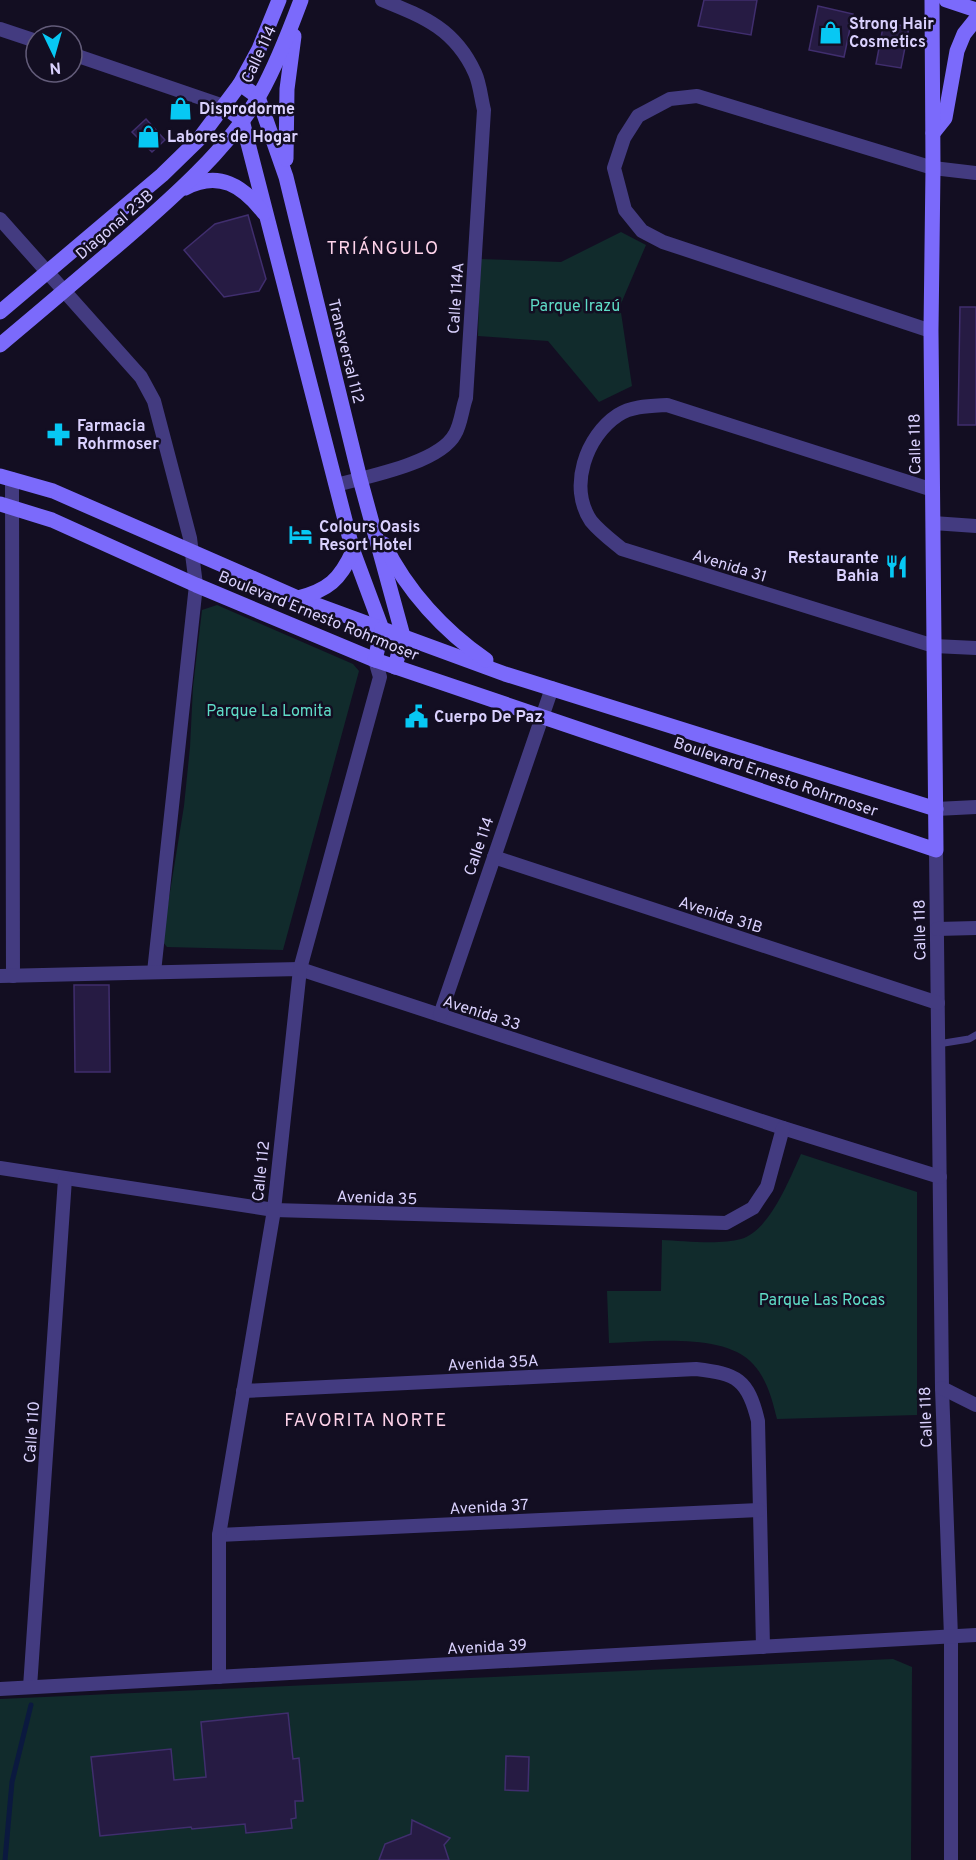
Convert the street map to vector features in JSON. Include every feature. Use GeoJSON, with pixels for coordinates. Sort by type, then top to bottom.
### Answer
{"type":"FeatureCollection","features":[{"type":"Feature","properties":{"kind":"street","name":"Calle 114"},"geometry":{"type":"LineString","coordinates":[[224,106],[240,84],[259,49],[279,0]]}},
{"type":"Feature","properties":{"kind":"street","name":"Calle 114A"},"geometry":{"type":"LineString","coordinates":[[336,485],[433,456],[455,435],[466,398],[484,110],[477,75],[452,37],[423,16],[382,0]]}},
{"type":"Feature","properties":{"kind":"street","name":"Calle 118"},"geometry":{"type":"LineString","coordinates":[[932,0],[931,331],[936,850],[942,1388],[951,1637],[951,1860]]}},
{"type":"Feature","properties":{"kind":"street"},"geometry":{"type":"LineString","coordinates":[[946,0],[976,10]]}},
{"type":"Feature","properties":{"kind":"street","name":"Calle 114"},"geometry":{"type":"LineString","coordinates":[[242,120],[258,97],[275,65],[301,1]]}},
{"type":"Feature","properties":{"kind":"street"},"geometry":{"type":"LineString","coordinates":[[286,177],[286,89],[301,1]]}},
{"type":"Feature","properties":{"kind":"street"},"geometry":{"type":"LineString","coordinates":[[933,133],[945,118],[957,51],[964,34],[976,19]]}},
{"type":"Feature","properties":{"kind":"street"},"geometry":{"type":"LineString","coordinates":[[0,29],[24,37]]}},
{"type":"Feature","properties":{"kind":"street"},"geometry":{"type":"LineString","coordinates":[[84,58],[224,106],[242,120],[352,551],[382,628],[375,660],[380,677],[395,667],[403,636]]}},
{"type":"Feature","properties":{"kind":"street"},"geometry":{"type":"LineString","coordinates":[[240,84],[258,97]]}},
{"type":"Feature","properties":{"kind":"street"},"geometry":{"type":"LineString","coordinates":[[931,331],[663,242],[642,231],[625,210],[614,168],[624,138],[638,116],[670,99],[697,96],[933,168],[976,173]]}},
{"type":"Feature","properties":{"kind":"street","name":"Transversal 112"},"geometry":{"type":"LineString","coordinates":[[258,97],[286,177],[360,479],[403,636]]}},
{"type":"Feature","properties":{"kind":"street","name":"Diagonal 23B"},"geometry":{"type":"LineString","coordinates":[[0,312],[162,175],[199,139],[224,106]]}},
{"type":"Feature","properties":{"kind":"street","name":"Diagonal 23B"},"geometry":{"type":"LineString","coordinates":[[0,345],[178,193],[242,120]]}},
{"type":"Feature","properties":{"kind":"street"},"geometry":{"type":"LineString","coordinates":[[178,193],[196,182],[218,180],[239,187],[268,217]]}},
{"type":"Feature","properties":{"kind":"street"},"geometry":{"type":"LineString","coordinates":[[0,219],[141,377],[154,401],[190,538],[196,585],[154,972]]}},
{"type":"Feature","properties":{"kind":"street","name":"Avenida 31"},"geometry":{"type":"LineString","coordinates":[[933,490],[667,405],[642,406],[619,414],[606,425],[587,449],[582,469],[582,496],[590,519],[603,534],[622,549],[934,646],[976,648]]}},
{"type":"Feature","properties":{"kind":"street"},"geometry":{"type":"LineString","coordinates":[[6,477],[6,976]]}},
{"type":"Feature","properties":{"kind":"street","name":"Boulevard Ernesto Rohrmoser"},"geometry":{"type":"LineString","coordinates":[[6,477],[63,495],[298,598],[505,674],[936,809]]}},
{"type":"Feature","properties":{"kind":"street","name":"Boulevard Ernesto Rohrmoser"},"geometry":{"type":"LineString","coordinates":[[6,505],[52,520],[103,541],[196,585],[375,660],[936,850]]}},
{"type":"Feature","properties":{"kind":"street"},"geometry":{"type":"LineString","coordinates":[[371,518],[389,555],[412,590],[440,622],[471,650],[505,674]]}},
{"type":"Feature","properties":{"kind":"street"},"geometry":{"type":"LineString","coordinates":[[933,523],[976,526]]}},
{"type":"Feature","properties":{"kind":"street"},"geometry":{"type":"LineString","coordinates":[[298,598],[317,593],[333,583],[345,569],[352,551]]}},
{"type":"Feature","properties":{"kind":"street","name":"Calle 112"},"geometry":{"type":"LineString","coordinates":[[219,1677],[219,1534],[274,1210],[300,969],[380,677]]}},
{"type":"Feature","properties":{"kind":"street","name":"Calle 114"},"geometry":{"type":"LineString","coordinates":[[440,1015],[552,688]]}},
{"type":"Feature","properties":{"kind":"street"},"geometry":{"type":"LineString","coordinates":[[936,809],[976,807]]}},
{"type":"Feature","properties":{"kind":"street","name":"Avenida 31B"},"geometry":{"type":"LineString","coordinates":[[494,857],[938,1003]]}},
{"type":"Feature","properties":{"kind":"street"},"geometry":{"type":"LineString","coordinates":[[937,929],[976,928]]}},
{"type":"Feature","properties":{"kind":"street","name":"Avenida 33"},"geometry":{"type":"LineString","coordinates":[[6,976],[300,969],[783,1128],[940,1177]]}},
{"type":"Feature","properties":{"kind":"street","name":"Avenida 35"},"geometry":{"type":"LineString","coordinates":[[0,1168],[274,1210],[726,1223],[753,1208],[767,1187],[783,1128]]}},
{"type":"Feature","properties":{"kind":"street","name":"Calle 110"},"geometry":{"type":"LineString","coordinates":[[30,1687],[65,1179]]}},
{"type":"Feature","properties":{"kind":"street","name":"Avenida 35A"},"geometry":{"type":"LineString","coordinates":[[243,1391],[696,1369],[724,1373],[741,1383],[753,1399],[758,1421],[759,1510]]}},
{"type":"Feature","properties":{"kind":"street"},"geometry":{"type":"LineString","coordinates":[[942,1388],[976,1405]]}},
{"type":"Feature","properties":{"kind":"street"},"geometry":{"type":"LineString","coordinates":[[759,1510],[763,1647]]}},
{"type":"Feature","properties":{"kind":"street","name":"Avenida 37"},"geometry":{"type":"LineString","coordinates":[[219,1534],[759,1510]]}},
{"type":"Feature","properties":{"kind":"street","name":"Avenida 39"},"geometry":{"type":"LineString","coordinates":[[0,1689],[976,1635]]}},
{"type":"Feature","properties":{"kind":"lane"},"geometry":{"type":"LineString","coordinates":[[938,1044],[969,1039],[976,1035]]}},
{"type":"Feature","properties":{"kind":"green space","name":"Parque Irazú"},"geometry":{"type":"Polygon","coordinates":[[[621,232],[646,245],[620,306],[632,386],[599,402],[548,341],[478,336],[480,259],[561,262],[621,232]]]}},
{"type":"Feature","properties":{"kind":"green space","name":"Parque La Lomita"},"geometry":{"type":"Polygon","coordinates":[[[217,605],[353,664],[359,671],[283,950],[167,947],[162,941],[184,806],[193,687],[202,610],[217,605]]]}},
{"type":"Feature","properties":{"kind":"green space","name":"Parque Las Rocas"},"geometry":{"type":"Polygon","coordinates":[[[801,1154],[917,1192],[917,1415],[777,1419],[762,1376],[753,1364],[740,1354],[724,1347],[685,1341],[609,1343],[607,1291],[661,1291],[662,1240],[723,1242],[741,1239],[751,1234],[770,1215],[801,1154]]]}},
{"type":"Feature","properties":{"kind":"green space"},"geometry":{"type":"Polygon","coordinates":[[[893,1659],[912,1667],[911,1860],[0,1860],[0,1699],[893,1659]]]}},
{"type":"Feature","properties":{"kind":"building"},"geometry":{"type":"Polygon","coordinates":[[[704,0],[757,0],[751,35],[698,26],[704,0]]]}},
{"type":"Feature","properties":{"kind":"building","name":"Strong Hair Cosmetics"},"geometry":{"type":"Polygon","coordinates":[[[818,6],[853,14],[844,57],[809,50],[818,6]]]}},
{"type":"Feature","properties":{"kind":"building"},"geometry":{"type":"Polygon","coordinates":[[[884,22],[909,27],[901,68],[876,64],[884,22]]]}},
{"type":"Feature","properties":{"kind":"building","name":"Labores de Hogar"},"geometry":{"type":"Polygon","coordinates":[[[146,119],[165,140],[152,152],[132,132],[146,119]]]}},
{"type":"Feature","properties":{"kind":"building"},"geometry":{"type":"Polygon","coordinates":[[[248,215],[266,279],[259,291],[224,297],[184,250],[215,224],[248,215]]]}},
{"type":"Feature","properties":{"kind":"building"},"geometry":{"type":"Polygon","coordinates":[[[960,307],[976,307],[976,425],[958,425],[960,307]]]}},
{"type":"Feature","properties":{"kind":"building"},"geometry":{"type":"Polygon","coordinates":[[[74,985],[109,985],[110,1072],[75,1072],[74,985]]]}},
{"type":"Feature","properties":{"kind":"building"},"geometry":{"type":"Polygon","coordinates":[[[288,1713],[293,1759],[299,1758],[303,1801],[295,1801],[296,1818],[291,1819],[292,1828],[246,1833],[245,1824],[100,1836],[91,1757],[171,1749],[174,1780],[206,1777],[201,1722],[288,1713]]]}},
{"type":"Feature","properties":{"kind":"building"},"geometry":{"type":"Polygon","coordinates":[[[506,1756],[529,1757],[528,1791],[505,1790],[506,1756]]]}},
{"type":"Feature","properties":{"kind":"building"},"geometry":{"type":"Polygon","coordinates":[[[412,1820],[450,1838],[444,1845],[449,1860],[379,1860],[385,1844],[411,1834],[412,1820]]]}},
{"type":"Feature","properties":{"kind":"waterway"},"geometry":{"type":"LineString","coordinates":[[5,1860],[12,1782],[31,1705]]}},
{"type":"Feature","properties":{"kind":"place","name":"Strong Hair Cosmetics"},"geometry":{"type":"Point","coordinates":[831,32]}},
{"type":"Feature","properties":{"kind":"place","name":"Disprodorme"},"geometry":{"type":"Point","coordinates":[181,108]}},
{"type":"Feature","properties":{"kind":"place","name":"Labores de Hogar"},"geometry":{"type":"Point","coordinates":[149,136]}},
{"type":"Feature","properties":{"kind":"place","name":"Farmacia Rohrmoser"},"geometry":{"type":"Point","coordinates":[59,434]}},
{"type":"Feature","properties":{"kind":"place","name":"Colours Oasis Resort Hotel"},"geometry":{"type":"Point","coordinates":[301,535]}},
{"type":"Feature","properties":{"kind":"place","name":"Restaurante Bahia"},"geometry":{"type":"Point","coordinates":[897,566]}},
{"type":"Feature","properties":{"kind":"place","name":"Cuerpo De Paz"},"geometry":{"type":"Point","coordinates":[416,716]}},
{"type":"Feature","properties":{"kind":"district","name":"TRIÁNGULO"},"geometry":{"type":"Point","coordinates":[383,248]}},
{"type":"Feature","properties":{"kind":"district","name":"FAVORITA NORTE"},"geometry":{"type":"Point","coordinates":[366,1420]}}]}
